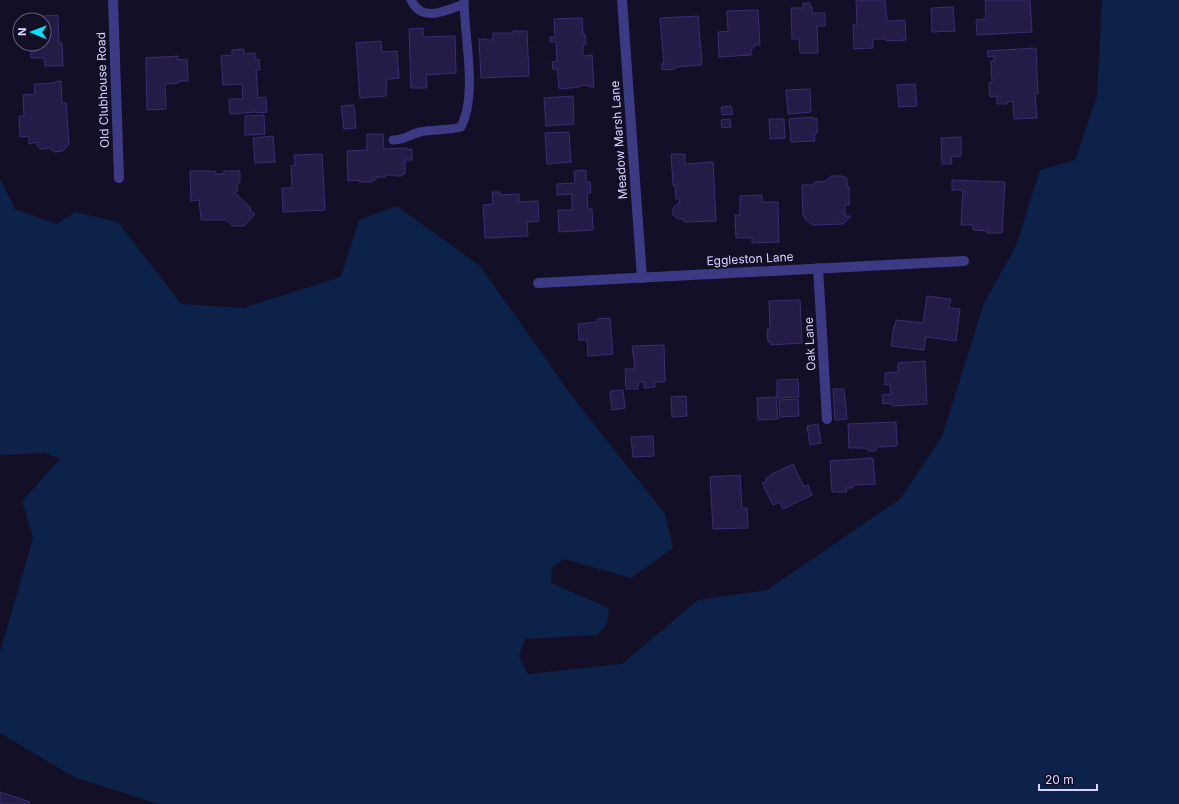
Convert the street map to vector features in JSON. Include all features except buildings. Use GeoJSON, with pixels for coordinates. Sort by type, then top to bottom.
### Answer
{"type":"FeatureCollection","features":[{"type":"Feature","properties":{"kind":"street","name":"Old Clubhouse Road"},"geometry":{"type":"LineString","coordinates":[[112,0],[119,178]]}},
{"type":"Feature","properties":{"kind":"street","name":"Meadow Marsh Lane"},"geometry":{"type":"LineString","coordinates":[[622,0],[642,278]]}},
{"type":"Feature","properties":{"kind":"street","name":"Eggleston Lane"},"geometry":{"type":"LineString","coordinates":[[538,284],[964,261]]}},
{"type":"Feature","properties":{"kind":"street","name":"Oak Lane"},"geometry":{"type":"LineString","coordinates":[[818,268],[827,419]]}},
{"type":"Feature","properties":{"kind":"lane"},"geometry":{"type":"LineString","coordinates":[[393,140],[399,140],[415,133],[450,130],[461,127],[465,119],[467,106],[469,77],[464,2],[445,11],[427,13],[420,12],[411,0]]}},
{"type":"Feature","properties":{"kind":"water"},"geometry":{"type":"Polygon","coordinates":[[[1102,0],[1179,0],[1179,804],[158,804],[74,777],[0,733],[0,652],[33,538],[22,501],[60,459],[45,453],[0,455],[0,178],[15,209],[57,224],[75,212],[118,222],[181,304],[243,308],[341,277],[359,220],[397,206],[480,266],[574,399],[665,514],[673,548],[631,578],[564,559],[552,568],[551,583],[609,608],[607,624],[597,635],[525,639],[519,656],[528,674],[622,664],[698,600],[767,590],[900,499],[942,437],[984,303],[1016,246],[1040,170],[1075,160],[1097,96],[1102,0]]]}}]}
